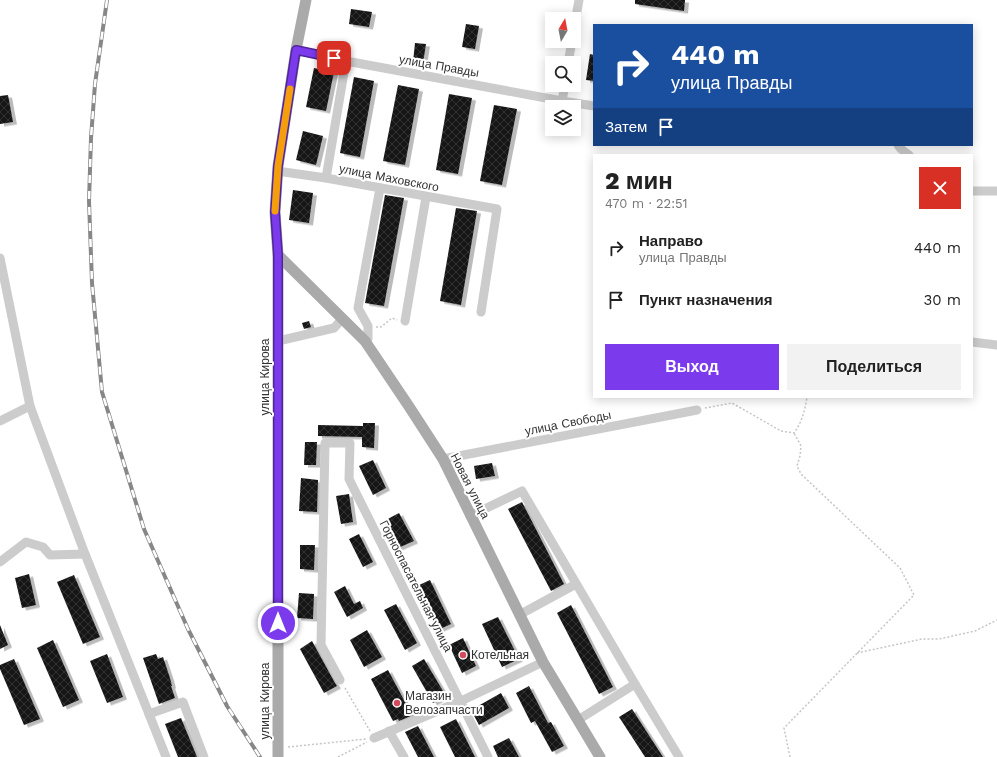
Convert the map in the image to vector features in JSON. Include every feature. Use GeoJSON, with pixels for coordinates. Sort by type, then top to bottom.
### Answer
{"type":"FeatureCollection","features":[{"type":"Feature","properties":{"kind":"main road","name":"улица Кирова"},"geometry":{"type":"LineString","coordinates":[[278,752],[278,255],[275,212],[277,171],[296,50],[306,0]]}},
{"type":"Feature","properties":{"kind":"main road","name":"Новая улица"},"geometry":{"type":"LineString","coordinates":[[278,255],[365,341],[443,459],[543,662],[600,757]]}},
{"type":"Feature","properties":{"kind":"street"},"geometry":{"type":"LineString","coordinates":[[577,12],[579,0]]}},
{"type":"Feature","properties":{"kind":"street","name":"улица Правды"},"geometry":{"type":"LineString","coordinates":[[296,50],[346,61],[557,100]]}},
{"type":"Feature","properties":{"kind":"street"},"geometry":{"type":"LineString","coordinates":[[326,178],[346,61]]}},
{"type":"Feature","properties":{"kind":"street","name":"улица Правды"},"geometry":{"type":"LineString","coordinates":[[581,104],[593,106]]}},
{"type":"Feature","properties":{"kind":"street","name":"улица Маховского"},"geometry":{"type":"LineString","coordinates":[[277,171],[326,178],[497,209],[481,312]]}},
{"type":"Feature","properties":{"kind":"street"},"geometry":{"type":"LineString","coordinates":[[365,341],[368,339],[368,326],[358,308],[380,188]]}},
{"type":"Feature","properties":{"kind":"street"},"geometry":{"type":"LineString","coordinates":[[973,191],[997,191]]}},
{"type":"Feature","properties":{"kind":"street"},"geometry":{"type":"LineString","coordinates":[[405,321],[426,197]]}},
{"type":"Feature","properties":{"kind":"street"},"geometry":{"type":"LineString","coordinates":[[0,258],[30,406],[85,554],[166,757]]}},
{"type":"Feature","properties":{"kind":"street"},"geometry":{"type":"LineString","coordinates":[[278,341],[334,328],[342,319]]}},
{"type":"Feature","properties":{"kind":"street"},"geometry":{"type":"LineString","coordinates":[[973,342],[997,345]]}},
{"type":"Feature","properties":{"kind":"street"},"geometry":{"type":"LineString","coordinates":[[0,421],[30,406]]}},
{"type":"Feature","properties":{"kind":"street","name":"улица Свободы"},"geometry":{"type":"LineString","coordinates":[[443,459],[697,410]]}},
{"type":"Feature","properties":{"kind":"street","name":"Горноспасательная улица"},"geometry":{"type":"LineString","coordinates":[[340,680],[321,645],[325,443],[350,443],[349,479],[488,757]]}},
{"type":"Feature","properties":{"kind":"street"},"geometry":{"type":"LineString","coordinates":[[470,516],[522,491],[679,757]]}},
{"type":"Feature","properties":{"kind":"street"},"geometry":{"type":"LineString","coordinates":[[0,562],[26,542],[43,547],[50,555],[85,554]]}},
{"type":"Feature","properties":{"kind":"street"},"geometry":{"type":"LineString","coordinates":[[519,615],[576,584]]}},
{"type":"Feature","properties":{"kind":"street"},"geometry":{"type":"LineString","coordinates":[[374,738],[461,701],[543,662]]}},
{"type":"Feature","properties":{"kind":"street"},"geometry":{"type":"LineString","coordinates":[[578,720],[635,684]]}},
{"type":"Feature","properties":{"kind":"street"},"geometry":{"type":"LineString","coordinates":[[149,714],[183,702],[204,757]]}},
{"type":"Feature","properties":{"kind":"street"},"geometry":{"type":"LineString","coordinates":[[389,731],[404,757]]}},
{"type":"Feature","properties":{"kind":"path"},"geometry":{"type":"LineString","coordinates":[[368,326],[381,327],[392,318],[405,321]]}},
{"type":"Feature","properties":{"kind":"path"},"geometry":{"type":"LineString","coordinates":[[794,432],[800,425],[807,398]]}},
{"type":"Feature","properties":{"kind":"path"},"geometry":{"type":"LineString","coordinates":[[697,410],[732,403],[781,431],[794,432]]}},
{"type":"Feature","properties":{"kind":"path"},"geometry":{"type":"LineString","coordinates":[[790,757],[784,728],[914,595],[900,568],[801,474],[797,466],[802,446],[794,432]]}},
{"type":"Feature","properties":{"kind":"path"},"geometry":{"type":"LineString","coordinates":[[858,652],[922,640],[939,639],[975,631],[997,620]]}},
{"type":"Feature","properties":{"kind":"path"},"geometry":{"type":"LineString","coordinates":[[340,680],[374,738]]}},
{"type":"Feature","properties":{"kind":"path"},"geometry":{"type":"LineString","coordinates":[[278,752],[374,738]]}},
{"type":"Feature","properties":{"kind":"path"},"geometry":{"type":"LineString","coordinates":[[338,757],[374,738]]}},
{"type":"Feature","properties":{"kind":"building"},"geometry":{"type":"Polygon","coordinates":[[[635,0],[685,0],[684,11],[635,4],[635,0]]]}},
{"type":"Feature","properties":{"kind":"building"},"geometry":{"type":"Polygon","coordinates":[[[351,9],[372,12],[369,27],[349,24],[351,9]]]}},
{"type":"Feature","properties":{"kind":"building"},"geometry":{"type":"Polygon","coordinates":[[[466,24],[479,26],[475,49],[462,47],[466,24]]]}},
{"type":"Feature","properties":{"kind":"building"},"geometry":{"type":"Polygon","coordinates":[[[415,43],[426,44],[423,63],[413,62],[415,43]]]}},
{"type":"Feature","properties":{"kind":"building"},"geometry":{"type":"Polygon","coordinates":[[[590,54],[593,55],[593,81],[586,80],[590,54]]]}},
{"type":"Feature","properties":{"kind":"building"},"geometry":{"type":"Polygon","coordinates":[[[314,68],[334,72],[326,111],[306,107],[314,68]]]}},
{"type":"Feature","properties":{"kind":"building"},"geometry":{"type":"Polygon","coordinates":[[[354,77],[374,81],[360,157],[340,153],[354,77]]]}},
{"type":"Feature","properties":{"kind":"building"},"geometry":{"type":"Polygon","coordinates":[[[398,85],[419,89],[405,165],[383,161],[398,85]]]}},
{"type":"Feature","properties":{"kind":"building"},"geometry":{"type":"Polygon","coordinates":[[[449,94],[472,98],[458,174],[436,170],[449,94]]]}},
{"type":"Feature","properties":{"kind":"building"},"geometry":{"type":"Polygon","coordinates":[[[8,95],[13,122],[0,124],[0,96],[8,95]]]}},
{"type":"Feature","properties":{"kind":"building"},"geometry":{"type":"Polygon","coordinates":[[[494,105],[517,109],[502,185],[480,181],[494,105]]]}},
{"type":"Feature","properties":{"kind":"building"},"geometry":{"type":"Polygon","coordinates":[[[303,131],[323,136],[316,165],[296,160],[303,131]]]}},
{"type":"Feature","properties":{"kind":"building"},"geometry":{"type":"Polygon","coordinates":[[[293,190],[313,193],[309,223],[289,220],[293,190]]]}},
{"type":"Feature","properties":{"kind":"building"},"geometry":{"type":"Polygon","coordinates":[[[385,195],[404,198],[384,306],[365,303],[385,195]]]}},
{"type":"Feature","properties":{"kind":"building"},"geometry":{"type":"Polygon","coordinates":[[[456,208],[477,211],[461,305],[440,301],[456,208]]]}},
{"type":"Feature","properties":{"kind":"building"},"geometry":{"type":"Polygon","coordinates":[[[309,321],[311,327],[304,329],[302,323],[309,321]]]}},
{"type":"Feature","properties":{"kind":"building"},"geometry":{"type":"Polygon","coordinates":[[[363,423],[375,423],[374,448],[362,447],[362,437],[318,436],[318,425],[363,426],[363,423]]]}},
{"type":"Feature","properties":{"kind":"building"},"geometry":{"type":"Polygon","coordinates":[[[305,442],[317,442],[316,465],[304,465],[305,442]]]}},
{"type":"Feature","properties":{"kind":"building"},"geometry":{"type":"Polygon","coordinates":[[[373,460],[386,488],[373,495],[359,466],[373,460]]]}},
{"type":"Feature","properties":{"kind":"building"},"geometry":{"type":"Polygon","coordinates":[[[492,463],[495,476],[476,479],[474,466],[492,463]]]}},
{"type":"Feature","properties":{"kind":"building"},"geometry":{"type":"Polygon","coordinates":[[[301,478],[318,480],[317,512],[299,511],[301,478]]]}},
{"type":"Feature","properties":{"kind":"building"},"geometry":{"type":"Polygon","coordinates":[[[349,494],[353,522],[341,524],[336,496],[349,494]]]}},
{"type":"Feature","properties":{"kind":"building"},"geometry":{"type":"Polygon","coordinates":[[[522,502],[564,584],[551,591],[508,509],[522,502]]]}},
{"type":"Feature","properties":{"kind":"building"},"geometry":{"type":"Polygon","coordinates":[[[399,513],[414,541],[398,548],[384,521],[399,513]]]}},
{"type":"Feature","properties":{"kind":"building"},"geometry":{"type":"Polygon","coordinates":[[[359,534],[373,562],[363,567],[349,539],[359,534]]]}},
{"type":"Feature","properties":{"kind":"building"},"geometry":{"type":"Polygon","coordinates":[[[300,545],[315,545],[314,570],[300,569],[300,545]]]}},
{"type":"Feature","properties":{"kind":"building"},"geometry":{"type":"Polygon","coordinates":[[[29,574],[36,605],[22,608],[15,578],[29,574]]]}},
{"type":"Feature","properties":{"kind":"building"},"geometry":{"type":"Polygon","coordinates":[[[74,575],[100,637],[83,644],[57,582],[74,575]]]}},
{"type":"Feature","properties":{"kind":"building"},"geometry":{"type":"Polygon","coordinates":[[[430,580],[451,624],[438,630],[417,586],[430,580]]]}},
{"type":"Feature","properties":{"kind":"building"},"geometry":{"type":"Polygon","coordinates":[[[345,586],[354,604],[360,601],[363,608],[347,617],[334,592],[345,586]]]}},
{"type":"Feature","properties":{"kind":"building"},"geometry":{"type":"Polygon","coordinates":[[[299,593],[314,594],[313,619],[297,618],[299,593]]]}},
{"type":"Feature","properties":{"kind":"building"},"geometry":{"type":"Polygon","coordinates":[[[396,604],[417,643],[405,650],[384,610],[396,604]]]}},
{"type":"Feature","properties":{"kind":"building"},"geometry":{"type":"Polygon","coordinates":[[[571,605],[613,687],[599,694],[557,613],[571,605]]]}},
{"type":"Feature","properties":{"kind":"building"},"geometry":{"type":"Polygon","coordinates":[[[498,617],[519,659],[502,667],[482,624],[498,617]]]}},
{"type":"Feature","properties":{"kind":"building"},"geometry":{"type":"Polygon","coordinates":[[[0,625],[8,645],[0,649],[0,625]]]}},
{"type":"Feature","properties":{"kind":"building"},"geometry":{"type":"Polygon","coordinates":[[[367,630],[382,657],[364,667],[350,640],[367,630]]]}},
{"type":"Feature","properties":{"kind":"building","name":"Котельная"},"geometry":{"type":"Polygon","coordinates":[[[463,638],[476,666],[462,673],[449,645],[463,638]]]}},
{"type":"Feature","properties":{"kind":"building"},"geometry":{"type":"Polygon","coordinates":[[[53,640],[79,700],[63,707],[37,648],[53,640]]]}},
{"type":"Feature","properties":{"kind":"building"},"geometry":{"type":"Polygon","coordinates":[[[312,641],[337,686],[324,693],[300,649],[312,641]]]}},
{"type":"Feature","properties":{"kind":"building"},"geometry":{"type":"Polygon","coordinates":[[[107,654],[123,697],[107,703],[90,661],[107,654]]]}},
{"type":"Feature","properties":{"kind":"building"},"geometry":{"type":"Polygon","coordinates":[[[156,654],[158,659],[163,657],[175,698],[159,704],[143,658],[156,654]]]}},
{"type":"Feature","properties":{"kind":"building"},"geometry":{"type":"Polygon","coordinates":[[[14,659],[40,719],[24,725],[0,669],[0,665],[14,659]]]}},
{"type":"Feature","properties":{"kind":"building"},"geometry":{"type":"Polygon","coordinates":[[[424,659],[446,696],[433,703],[412,666],[424,659]]]}},
{"type":"Feature","properties":{"kind":"building"},"geometry":{"type":"Polygon","coordinates":[[[388,670],[413,715],[399,721],[398,719],[393,721],[371,679],[388,670]]]}},
{"type":"Feature","properties":{"kind":"building"},"geometry":{"type":"Polygon","coordinates":[[[529,686],[548,723],[551,722],[564,746],[552,752],[535,721],[531,723],[516,693],[529,686]]]}},
{"type":"Feature","properties":{"kind":"building"},"geometry":{"type":"Polygon","coordinates":[[[501,693],[509,708],[479,725],[471,710],[501,693]]]}},
{"type":"Feature","properties":{"kind":"building"},"geometry":{"type":"Polygon","coordinates":[[[632,709],[663,757],[645,757],[619,717],[632,709]]]}},
{"type":"Feature","properties":{"kind":"building"},"geometry":{"type":"Polygon","coordinates":[[[181,718],[197,757],[178,757],[165,724],[181,718]]]}},
{"type":"Feature","properties":{"kind":"building"},"geometry":{"type":"Polygon","coordinates":[[[456,719],[475,757],[455,757],[440,727],[456,719]]]}},
{"type":"Feature","properties":{"kind":"building"},"geometry":{"type":"Polygon","coordinates":[[[418,726],[434,757],[418,757],[405,732],[418,726]]]}},
{"type":"Feature","properties":{"kind":"building"},"geometry":{"type":"Polygon","coordinates":[[[509,738],[519,757],[498,757],[493,746],[509,738]]]}},
{"type":"Feature","properties":{"kind":"railway"},"geometry":{"type":"LineString","coordinates":[[107,0],[95,84],[91,138],[89,201],[92,283],[102,392],[144,529],[188,629],[227,706],[260,757]]}},
{"type":"Feature","properties":{"kind":"slow traffic"},"geometry":{"type":"LineString","coordinates":[[275,211],[278,166],[290,89]]}},
{"type":"Feature","properties":{"kind":"place","name":"Котельная"},"geometry":{"type":"Point","coordinates":[463,655]}},
{"type":"Feature","properties":{"kind":"place","name":"Магазин Велозапчасти"},"geometry":{"type":"Point","coordinates":[397,703]}},
{"type":"Feature","properties":{"kind":"route"},"geometry":{"type":"LineString","coordinates":[[278,623],[278,255],[275,212],[278,166],[296,50],[334,58]]}}]}
